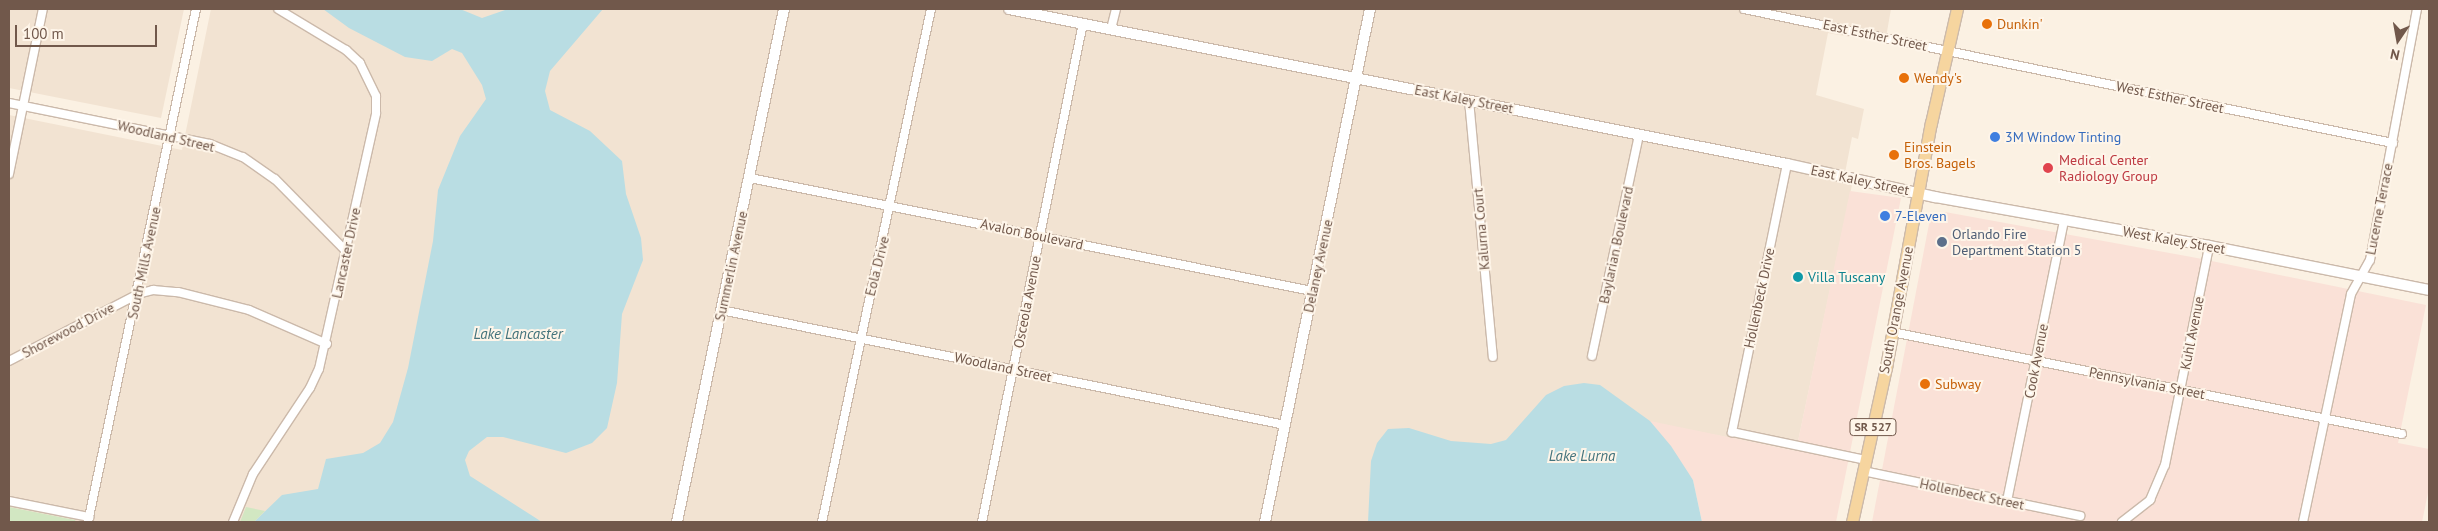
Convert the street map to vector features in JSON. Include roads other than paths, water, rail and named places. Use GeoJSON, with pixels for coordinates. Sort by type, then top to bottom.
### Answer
{"type":"FeatureCollection","features":[{"type":"Feature","properties":{"kind":"main road","name":"South Orange Avenue"},"geometry":{"type":"LineString","coordinates":[[1852,522],[1865,466],[1918,193],[1957,9]]}},
{"type":"Feature","properties":{"kind":"street"},"geometry":{"type":"LineString","coordinates":[[9,174],[43,9]]}},
{"type":"Feature","properties":{"kind":"street","name":"South Mills Avenue"},"geometry":{"type":"LineString","coordinates":[[88,520],[138,294],[196,9]]}},
{"type":"Feature","properties":{"kind":"street","name":"Lancaster Drive"},"geometry":{"type":"LineString","coordinates":[[233,522],[253,474],[310,388],[327,344],[376,113],[376,96],[360,63],[346,50],[278,9]]}},
{"type":"Feature","properties":{"kind":"street","name":"Summerlin Avenue"},"geometry":{"type":"LineString","coordinates":[[678,522],[784,9]]}},
{"type":"Feature","properties":{"kind":"street","name":"Eola Drive"},"geometry":{"type":"LineString","coordinates":[[822,522],[860,338],[892,206],[931,9]]}},
{"type":"Feature","properties":{"kind":"street","name":"East Kaley Street"},"geometry":{"type":"LineString","coordinates":[[1009,9],[1787,164],[1918,193]]}},
{"type":"Feature","properties":{"kind":"street"},"geometry":{"type":"LineString","coordinates":[[1111,29],[1116,9]]}},
{"type":"Feature","properties":{"kind":"street","name":"Delaney Avenue"},"geometry":{"type":"LineString","coordinates":[[1264,522],[1370,9]]}},
{"type":"Feature","properties":{"kind":"street","name":"East Esther Street"},"geometry":{"type":"LineString","coordinates":[[1744,9],[1947,51]]}},
{"type":"Feature","properties":{"kind":"street","name":"Lucerne Terrace"},"geometry":{"type":"LineString","coordinates":[[2303,522],[2351,294],[2370,260],[2417,9]]}},
{"type":"Feature","properties":{"kind":"street","name":"Osceola Avenue"},"geometry":{"type":"LineString","coordinates":[[982,522],[1083,23]]}},
{"type":"Feature","properties":{"kind":"street","name":"West Esther Street"},"geometry":{"type":"LineString","coordinates":[[1947,51],[2393,143]]}},
{"type":"Feature","properties":{"kind":"street","name":"Kalurna Court"},"geometry":{"type":"LineString","coordinates":[[1469,100],[1494,357]]}},
{"type":"Feature","properties":{"kind":"street","name":"Woodland Street"},"geometry":{"type":"LineString","coordinates":[[9,103],[210,144],[260,166],[347,252]]}},
{"type":"Feature","properties":{"kind":"street","name":"Baylarian Boulevard"},"geometry":{"type":"LineString","coordinates":[[1592,356],[1639,135]]}},
{"type":"Feature","properties":{"kind":"street","name":"Hollenbeck Drive"},"geometry":{"type":"LineString","coordinates":[[1732,432],[1787,164]]}},
{"type":"Feature","properties":{"kind":"street","name":"Avalon Boulevard"},"geometry":{"type":"LineString","coordinates":[[750,178],[1040,235],[1312,292]]}},
{"type":"Feature","properties":{"kind":"street","name":"West Kaley Street"},"geometry":{"type":"LineString","coordinates":[[1918,193],[2209,246],[2429,290]]}},
{"type":"Feature","properties":{"kind":"street","name":"Cook Avenue"},"geometry":{"type":"LineString","coordinates":[[2007,501],[2064,221]]}},
{"type":"Feature","properties":{"kind":"street","name":"Kuhl Avenue"},"geometry":{"type":"LineString","coordinates":[[2122,522],[2150,500],[2165,465],[2209,246]]}},
{"type":"Feature","properties":{"kind":"street","name":"Shorewood Drive"},"geometry":{"type":"LineString","coordinates":[[9,361],[138,294],[178,292],[224,302],[327,344]]}},
{"type":"Feature","properties":{"kind":"street","name":"Woodland Street"},"geometry":{"type":"LineString","coordinates":[[721,310],[1285,425]]}},
{"type":"Feature","properties":{"kind":"street","name":"Pennsylvania Street"},"geometry":{"type":"LineString","coordinates":[[1892,332],[2402,434]]}},
{"type":"Feature","properties":{"kind":"street","name":"Hollenbeck Street"},"geometry":{"type":"LineString","coordinates":[[1732,432],[2007,501],[2080,516]]}},
{"type":"Feature","properties":{"kind":"street"},"geometry":{"type":"LineString","coordinates":[[9,501],[88,520]]}},
{"type":"Feature","properties":{"kind":"water","name":"Lake Lancaster"},"geometry":{"type":"Polygon","coordinates":[[[323,9],[460,9],[482,18],[508,9],[603,9],[550,71],[545,91],[550,110],[590,131],[622,161],[626,194],[641,238],[643,260],[622,314],[617,383],[607,428],[592,443],[566,453],[503,437],[487,437],[469,451],[465,460],[470,476],[542,522],[254,522],[282,495],[318,489],[326,459],[363,453],[380,443],[393,422],[408,368],[433,241],[438,190],[460,136],[486,99],[482,85],[462,53],[452,49],[432,61],[405,57],[349,28],[323,9]]]}},
{"type":"Feature","properties":{"kind":"water","name":"Lake Lurna"},"geometry":{"type":"Polygon","coordinates":[[[1584,383],[1600,385],[1650,421],[1671,446],[1693,480],[1702,522],[1368,522],[1371,461],[1377,443],[1388,429],[1409,428],[1451,441],[1491,444],[1506,440],[1546,395],[1564,386],[1584,383]]]}},
{"type":"Feature","properties":{"kind":"place","name":"Dunkin'"},"geometry":{"type":"Point","coordinates":[1987,24]}},
{"type":"Feature","properties":{"kind":"place","name":"Wendy's"},"geometry":{"type":"Point","coordinates":[1904,78]}},
{"type":"Feature","properties":{"kind":"place","name":"3M Window Tinting"},"geometry":{"type":"Point","coordinates":[1995,137]}},
{"type":"Feature","properties":{"kind":"place","name":"Einstein Bros. Bagels"},"geometry":{"type":"Point","coordinates":[1894,155]}},
{"type":"Feature","properties":{"kind":"place","name":"Medical Center Radiology Group"},"geometry":{"type":"Point","coordinates":[2048,168]}},
{"type":"Feature","properties":{"kind":"place","name":"7-Eleven"},"geometry":{"type":"Point","coordinates":[1885,216]}},
{"type":"Feature","properties":{"kind":"place","name":"Orlando Fire Department Station 5"},"geometry":{"type":"Point","coordinates":[1942,242]}},
{"type":"Feature","properties":{"kind":"place","name":"Villa Tuscany"},"geometry":{"type":"Point","coordinates":[1798,277]}},
{"type":"Feature","properties":{"kind":"place","name":"Subway"},"geometry":{"type":"Point","coordinates":[1925,384]}}]}
